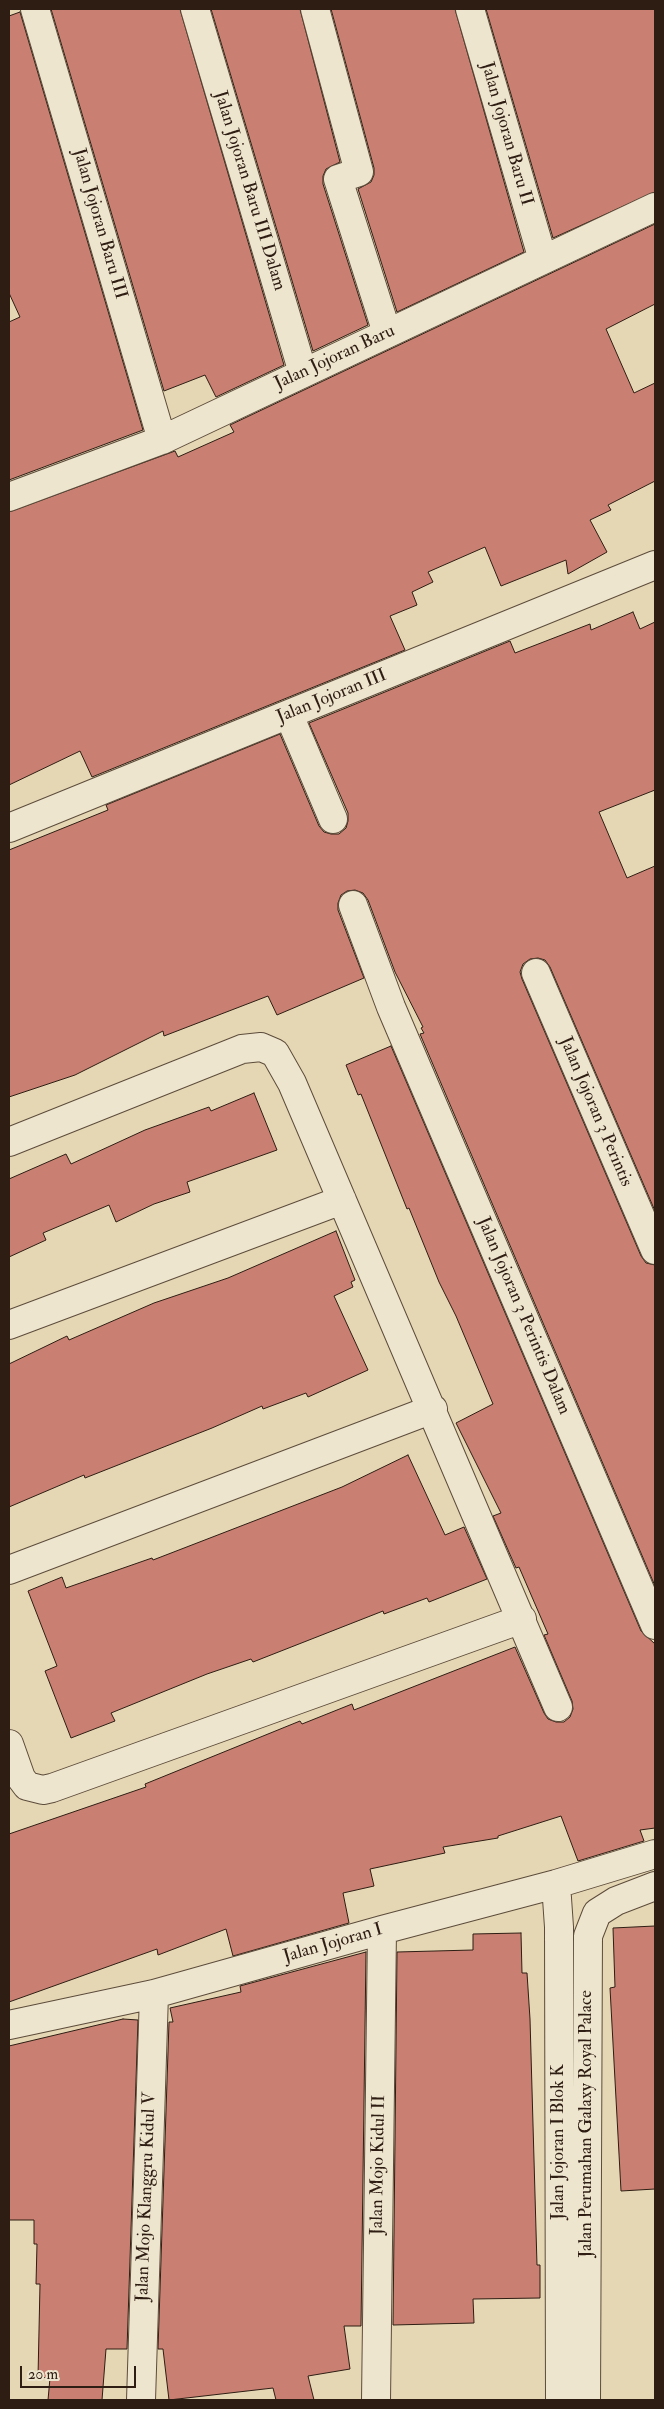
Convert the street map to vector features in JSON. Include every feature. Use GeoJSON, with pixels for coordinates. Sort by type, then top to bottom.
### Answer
{"type":"FeatureCollection","features":[{"type":"Feature","properties":{"kind":"street","name":"Jalan Jojoran Baru III"},"geometry":{"type":"LineString","coordinates":[[36,9],[162,440]]}},
{"type":"Feature","properties":{"kind":"street","name":"Jalan Jojoran Baru III Dalam"},"geometry":{"type":"LineString","coordinates":[[195,9],[304,373]]}},
{"type":"Feature","properties":{"kind":"street"},"geometry":{"type":"LineString","coordinates":[[315,9],[359,172],[338,179],[387,333]]}},
{"type":"Feature","properties":{"kind":"street","name":"Jalan Jojoran Baru II"},"geometry":{"type":"LineString","coordinates":[[470,9],[543,260]]}},
{"type":"Feature","properties":{"kind":"street","name":"Jalan Jojoran Baru"},"geometry":{"type":"LineString","coordinates":[[9,496],[162,440],[655,207]]}},
{"type":"Feature","properties":{"kind":"street","name":"Jalan Jojoran III"},"geometry":{"type":"LineString","coordinates":[[9,828],[655,565]]}},
{"type":"Feature","properties":{"kind":"street"},"geometry":{"type":"LineString","coordinates":[[289,715],[333,819]]}},
{"type":"Feature","properties":{"kind":"street","name":"Jalan Jojoran 3 Perintis Dalam"},"geometry":{"type":"LineString","coordinates":[[353,904],[391,1008],[655,1625]]}},
{"type":"Feature","properties":{"kind":"street","name":"Jalan Jojoran 3 Perintis"},"geometry":{"type":"LineString","coordinates":[[536,974],[655,1250]]}},
{"type":"Feature","properties":{"kind":"street"},"geometry":{"type":"LineString","coordinates":[[9,1142],[232,1052],[261,1047],[275,1053],[282,1062],[342,1200],[558,1707]]}},
{"type":"Feature","properties":{"kind":"street"},"geometry":{"type":"LineString","coordinates":[[9,1325],[342,1200]]}},
{"type":"Feature","properties":{"kind":"street"},"geometry":{"type":"LineString","coordinates":[[9,1570],[432,1409]]}},
{"type":"Feature","properties":{"kind":"street"},"geometry":{"type":"LineString","coordinates":[[9,1744],[20,1778],[27,1786],[43,1790],[52,1788],[522,1620]]}},
{"type":"Feature","properties":{"kind":"street","name":"Jalan Jojoran I"},"geometry":{"type":"LineString","coordinates":[[9,2025],[154,1994],[382,1930],[556,1884],[655,1854]]}},
{"type":"Feature","properties":{"kind":"street","name":"Jalan Jojoran I Blok K"},"geometry":{"type":"LineString","coordinates":[[556,1884],[559,1927],[560,2400]]}},
{"type":"Feature","properties":{"kind":"street","name":"Jalan Perumahan Galaxy Royal Palace"},"geometry":{"type":"LineString","coordinates":[[586,2400],[588,1936],[597,1913],[616,1901],[655,1886]]}},
{"type":"Feature","properties":{"kind":"street","name":"Jalan Mojo Kidul II"},"geometry":{"type":"LineString","coordinates":[[376,2400],[382,1930]]}},
{"type":"Feature","properties":{"kind":"street","name":"Jalan Mojo Klanggru Kidul V"},"geometry":{"type":"LineString","coordinates":[[141,2400],[154,1994]]}},
{"type":"Feature","properties":{"kind":"building"},"geometry":{"type":"Polygon","coordinates":[[[51,9],[180,9],[284,365],[216,397],[205,375],[164,391],[51,9]]]}},
{"type":"Feature","properties":{"kind":"building"},"geometry":{"type":"Polygon","coordinates":[[[211,9],[300,9],[340,162],[326,169],[323,176],[323,184],[368,325],[313,351],[211,9]]]}},
{"type":"Feature","properties":{"kind":"building"},"geometry":{"type":"Polygon","coordinates":[[[331,9],[455,9],[524,252],[397,312],[358,189],[371,182],[374,168],[331,9]]]}},
{"type":"Feature","properties":{"kind":"building"},"geometry":{"type":"Polygon","coordinates":[[[486,9],[655,9],[655,192],[553,238],[486,9]]]}},
{"type":"Feature","properties":{"kind":"building"},"geometry":{"type":"Polygon","coordinates":[[[20,12],[143,430],[9,480],[9,322],[20,317],[9,293],[9,16],[20,12]]]}},
{"type":"Feature","properties":{"kind":"building"},"geometry":{"type":"Polygon","coordinates":[[[655,224],[655,304],[606,329],[634,393],[655,383],[655,481],[608,505],[611,510],[590,520],[607,552],[568,574],[566,560],[501,586],[485,547],[428,572],[433,582],[412,592],[417,605],[390,616],[405,650],[92,777],[80,751],[9,785],[9,512],[175,451],[178,457],[234,432],[230,425],[655,224]]]}},
{"type":"Feature","properties":{"kind":"building"},"geometry":{"type":"Polygon","coordinates":[[[633,612],[640,629],[655,622],[655,790],[599,812],[627,878],[655,866],[655,1211],[550,967],[545,960],[538,958],[530,959],[523,964],[520,972],[641,1256],[646,1263],[655,1265],[655,1586],[420,1034],[424,1033],[421,1028],[423,1027],[395,972],[368,900],[363,893],[355,890],[347,891],[341,895],[338,910],[364,978],[277,1015],[268,996],[164,1036],[163,1031],[75,1075],[9,1097],[9,850],[108,810],[106,805],[280,734],[319,826],[324,832],[339,834],[346,828],[348,813],[309,723],[510,641],[515,653],[590,624],[591,630],[633,612]]]}},
{"type":"Feature","properties":{"kind":"building"},"geometry":{"type":"Polygon","coordinates":[[[391,1046],[641,1631],[655,1644],[655,1828],[640,1830],[644,1841],[578,1861],[561,1816],[498,1836],[498,1838],[443,1847],[445,1853],[370,1869],[374,1886],[343,1893],[349,1923],[233,1956],[226,1929],[158,1955],[157,1949],[9,2002],[9,1834],[146,1787],[145,1784],[300,1721],[302,1724],[352,1704],[354,1710],[515,1647],[548,1719],[564,1722],[570,1717],[573,1709],[572,1701],[544,1635],[548,1634],[519,1567],[516,1568],[493,1516],[501,1513],[456,1423],[493,1404],[456,1316],[439,1282],[409,1208],[407,1209],[361,1094],[358,1095],[346,1065],[391,1046]]]}},
{"type":"Feature","properties":{"kind":"building"},"geometry":{"type":"Polygon","coordinates":[[[254,1093],[277,1150],[187,1182],[190,1192],[154,1204],[116,1222],[109,1205],[43,1233],[46,1240],[9,1257],[9,1179],[66,1154],[71,1164],[145,1130],[209,1107],[211,1111],[254,1093]]]}},
{"type":"Feature","properties":{"kind":"building"},"geometry":{"type":"Polygon","coordinates":[[[336,1231],[355,1280],[351,1282],[353,1287],[334,1296],[368,1370],[308,1397],[306,1393],[263,1409],[262,1406],[212,1428],[85,1478],[84,1475],[9,1507],[9,1364],[67,1336],[69,1340],[154,1303],[228,1278],[336,1231]]]}},
{"type":"Feature","properties":{"kind":"building"},"geometry":{"type":"Polygon","coordinates":[[[408,1455],[445,1535],[464,1527],[487,1579],[429,1602],[427,1598],[384,1614],[383,1611],[253,1662],[251,1659],[207,1674],[111,1713],[115,1721],[71,1738],[45,1671],[57,1666],[28,1591],[62,1577],[66,1588],[152,1558],[153,1560],[342,1487],[408,1455]]]}},
{"type":"Feature","properties":{"kind":"building"},"geometry":{"type":"Polygon","coordinates":[[[655,1926],[655,2189],[621,2191],[610,1988],[615,1987],[613,1928],[655,1926]]]}},
{"type":"Feature","properties":{"kind":"building"},"geometry":{"type":"Polygon","coordinates":[[[521,1933],[522,1973],[527,1973],[530,2019],[537,2265],[540,2265],[540,2298],[473,2299],[474,2323],[393,2325],[397,1952],[473,1950],[473,1934],[521,1933]]]}},
{"type":"Feature","properties":{"kind":"building"},"geometry":{"type":"Polygon","coordinates":[[[366,1952],[361,2326],[344,2326],[350,2369],[308,2376],[314,2400],[276,2400],[273,2388],[169,2400],[163,2349],[158,2349],[169,2022],[173,2022],[170,2008],[241,1992],[240,1986],[366,1952]]]}},
{"type":"Feature","properties":{"kind":"building"},"geometry":{"type":"Polygon","coordinates":[[[123,2019],[138,2020],[127,2349],[106,2349],[102,2400],[48,2400],[50,2378],[38,2377],[40,2284],[36,2284],[37,2244],[34,2244],[34,2220],[9,2220],[9,2046],[123,2019]]]}}]}
